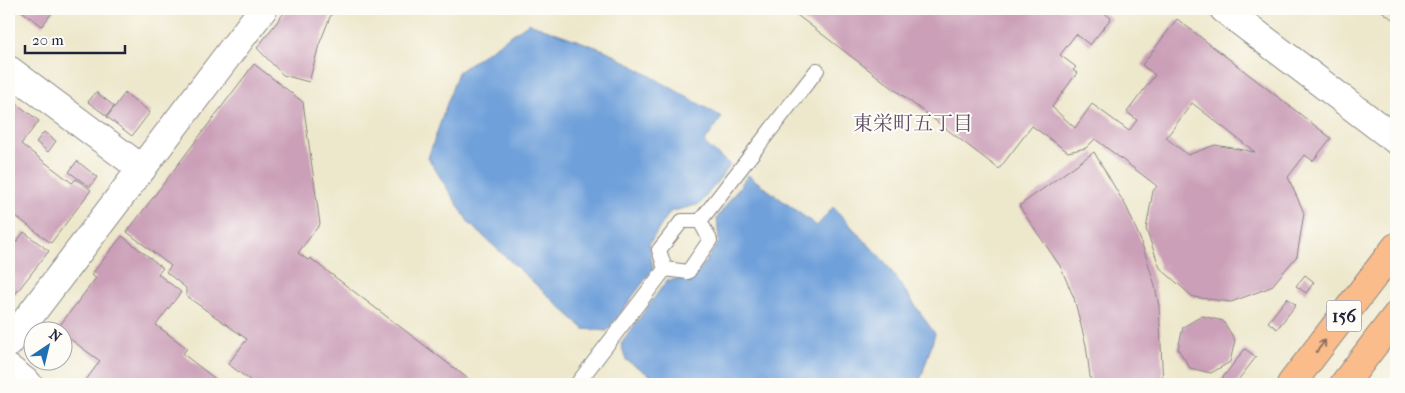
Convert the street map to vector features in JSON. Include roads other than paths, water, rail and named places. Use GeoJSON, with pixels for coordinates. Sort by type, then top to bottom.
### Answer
{"type":"FeatureCollection","features":[{"type":"Feature","properties":{"kind":"highway","name":"156"},"geometry":{"type":"LineString","coordinates":[[1291,384],[1396,247]]}},
{"type":"Feature","properties":{"kind":"highway","name":"156"},"geometry":{"type":"LineString","coordinates":[[1344,384],[1396,316]]}},
{"type":"Feature","properties":{"kind":"street"},"geometry":{"type":"LineString","coordinates":[[9,344],[264,9]]}},
{"type":"Feature","properties":{"kind":"street"},"geometry":{"type":"LineString","coordinates":[[1224,9],[1396,140]]}},
{"type":"Feature","properties":{"kind":"street"},"geometry":{"type":"LineString","coordinates":[[9,70],[142,169]]}},
{"type":"Feature","properties":{"kind":"street"},"geometry":{"type":"LineString","coordinates":[[9,369],[28,384]]}},
{"type":"Feature","properties":{"kind":"lane"},"geometry":{"type":"LineString","coordinates":[[700,221],[816,70]]}},
{"type":"Feature","properties":{"kind":"lane"},"geometry":{"type":"LineString","coordinates":[[665,269],[660,250],[682,220],[700,221]]}},
{"type":"Feature","properties":{"kind":"lane"},"geometry":{"type":"LineString","coordinates":[[665,269],[688,272],[710,240],[700,221]]}},
{"type":"Feature","properties":{"kind":"lane"},"geometry":{"type":"LineString","coordinates":[[577,384],[665,269]]}},
{"type":"Feature","properties":{"kind":"water"},"geometry":{"type":"Polygon","coordinates":[[[529,23],[607,51],[722,117],[704,143],[730,165],[700,204],[670,212],[649,244],[653,269],[607,331],[584,329],[469,223],[428,158],[458,72],[529,23]]]}},
{"type":"Feature","properties":{"kind":"water"},"geometry":{"type":"Polygon","coordinates":[[[748,175],[817,226],[833,207],[885,262],[935,334],[919,384],[664,384],[626,360],[621,344],[667,280],[694,278],[719,242],[717,218],[748,175]]]}},
{"type":"Feature","properties":{"kind":"district","name":"東栄町五丁目"},"geometry":{"type":"Point","coordinates":[913,123]}}]}
